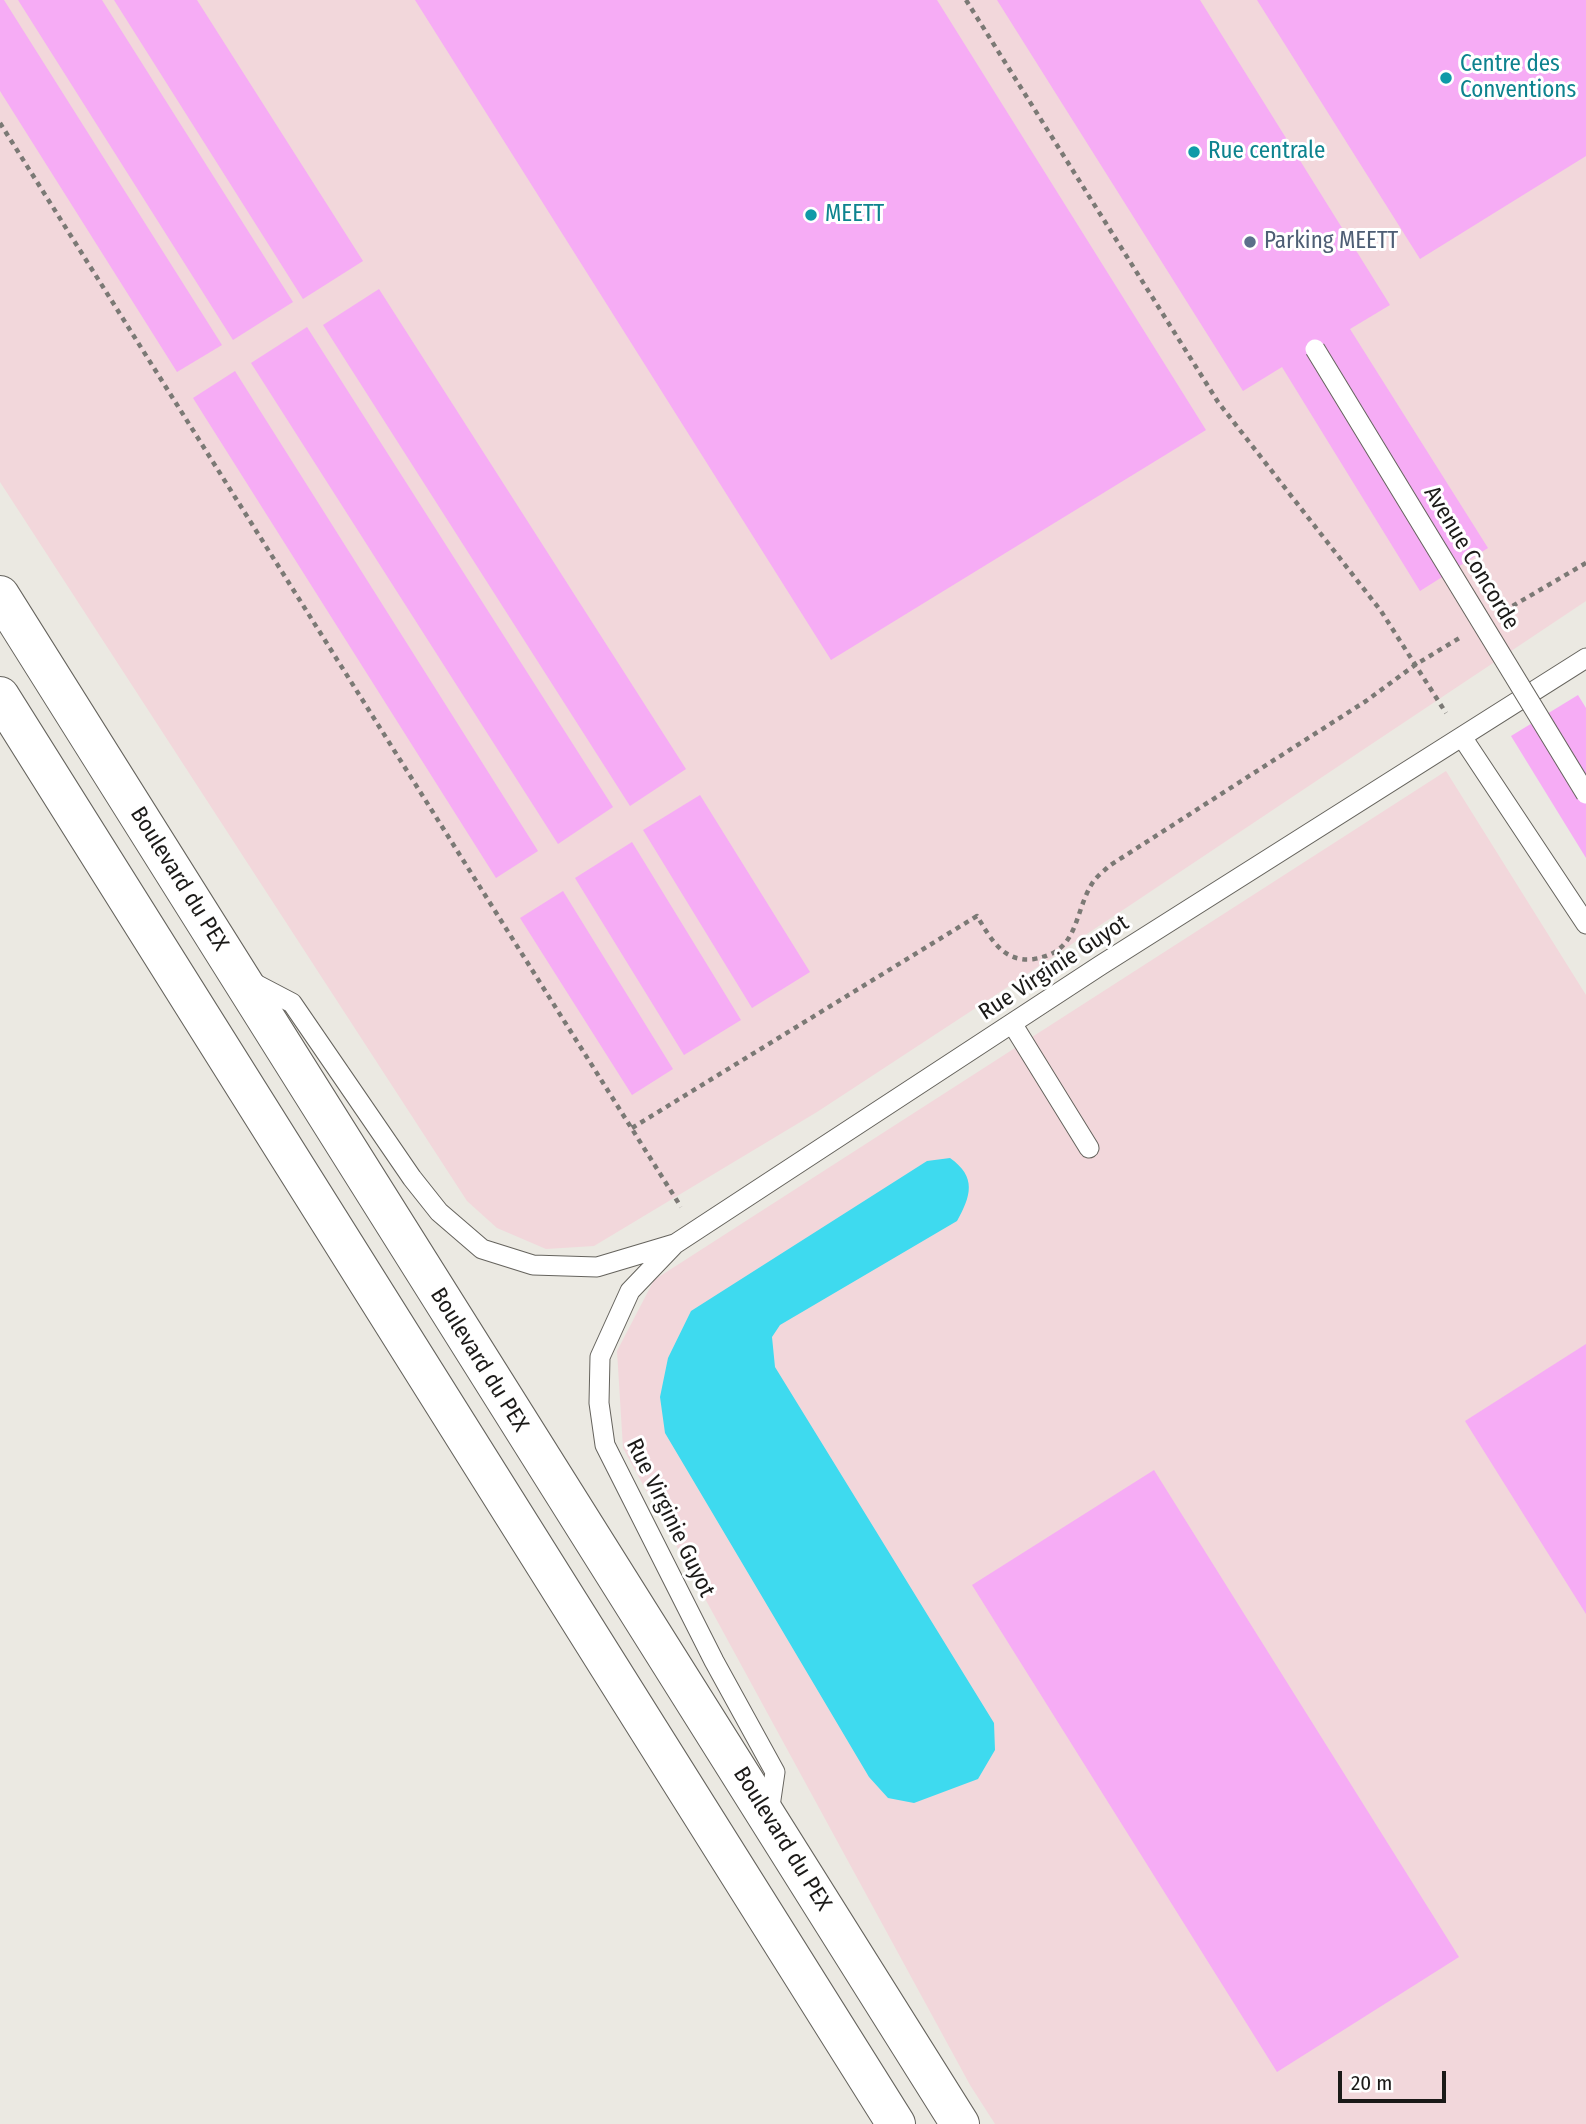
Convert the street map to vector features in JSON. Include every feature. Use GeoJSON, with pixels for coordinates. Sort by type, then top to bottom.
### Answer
{"type":"FeatureCollection","features":[{"type":"Feature","properties":{"kind":"main road","name":"Boulevard du PEX"},"geometry":{"type":"LineString","coordinates":[[0,595],[960,2124]]}},
{"type":"Feature","properties":{"kind":"main road"},"geometry":{"type":"LineString","coordinates":[[0,696],[895,2124]]}},
{"type":"Feature","properties":{"kind":"lane","name":"Avenue Concorde"},"geometry":{"type":"LineString","coordinates":[[1315,349],[1586,794]]}},
{"type":"Feature","properties":{"kind":"lane","name":"Rue Virginie Guyot"},"geometry":{"type":"LineString","coordinates":[[769,1818],[775,1772],[714,1661],[605,1445],[599,1404],[600,1357],[630,1291],[675,1244],[1101,965],[1585,661]]}},
{"type":"Feature","properties":{"kind":"lane"},"geometry":{"type":"LineString","coordinates":[[1462,737],[1586,923]]}},
{"type":"Feature","properties":{"kind":"lane","name":"Rue Virginie Guyot"},"geometry":{"type":"LineString","coordinates":[[239,976],[292,1003],[412,1178],[439,1212],[482,1249],[533,1265],[597,1268],[675,1244]]}},
{"type":"Feature","properties":{"kind":"lane"},"geometry":{"type":"LineString","coordinates":[[1013,1025],[1089,1148]]}},
{"type":"Feature","properties":{"kind":"path"},"geometry":{"type":"LineString","coordinates":[[966,0],[1218,402],[1381,611],[1462,737]]}},
{"type":"Feature","properties":{"kind":"path"},"geometry":{"type":"LineString","coordinates":[[0,123],[695,1231]]}},
{"type":"Feature","properties":{"kind":"path"},"geometry":{"type":"LineString","coordinates":[[1495,617],[1586,563]]}},
{"type":"Feature","properties":{"kind":"path"},"geometry":{"type":"LineString","coordinates":[[632,1128],[977,916],[993,942],[1011,958],[1026,960],[1044,957],[1062,948],[1077,928],[1094,881],[1109,866],[1366,701],[1415,664],[1472,631]]}},
{"type":"Feature","properties":{"kind":"shaded area"},"geometry":{"type":"Polygon","coordinates":[[[0,0],[1586,0],[1586,601],[817,1112],[594,1246],[546,1249],[497,1228],[467,1201],[0,482],[0,0]]]}},
{"type":"Feature","properties":{"kind":"shaded area"},"geometry":{"type":"Polygon","coordinates":[[[1446,771],[1586,995],[1586,2124],[995,2124],[970,2085],[623,1448],[617,1351],[654,1280],[1446,771]]]}},
{"type":"Feature","properties":{"kind":"water"},"geometry":{"type":"Polygon","coordinates":[[[950,1158],[964,1172],[969,1187],[966,1203],[957,1221],[780,1325],[772,1337],[775,1367],[994,1723],[995,1750],[978,1779],[914,1803],[888,1798],[869,1777],[665,1433],[660,1397],[668,1358],[691,1311],[927,1161],[950,1158]]]}},
{"type":"Feature","properties":{"kind":"building"},"geometry":{"type":"Polygon","coordinates":[[[0,0],[4,0],[222,345],[177,372],[0,91],[0,0]]]}},
{"type":"Feature","properties":{"kind":"building"},"geometry":{"type":"Polygon","coordinates":[[[18,0],[102,0],[293,302],[233,340],[18,0]]]}},
{"type":"Feature","properties":{"kind":"building"},"geometry":{"type":"Polygon","coordinates":[[[114,0],[197,0],[363,261],[303,299],[114,0]]]}},
{"type":"Feature","properties":{"kind":"building","name":"MEETT"},"geometry":{"type":"Polygon","coordinates":[[[415,0],[937,0],[1206,430],[831,660],[415,0]]]}},
{"type":"Feature","properties":{"kind":"building","name":"Parking MEETT"},"geometry":{"type":"Polygon","coordinates":[[[997,0],[1200,0],[1390,305],[1350,329],[1488,548],[1420,591],[1282,367],[1243,391],[997,0]]]}},
{"type":"Feature","properties":{"kind":"building","name":"Centre des Conventions"},"geometry":{"type":"Polygon","coordinates":[[[1257,0],[1586,0],[1586,156],[1420,259],[1257,0]]]}},
{"type":"Feature","properties":{"kind":"building"},"geometry":{"type":"Polygon","coordinates":[[[379,289],[686,769],[630,806],[323,325],[379,289]]]}},
{"type":"Feature","properties":{"kind":"building"},"geometry":{"type":"Polygon","coordinates":[[[307,327],[613,807],[558,844],[251,363],[307,327]]]}},
{"type":"Feature","properties":{"kind":"building"},"geometry":{"type":"Polygon","coordinates":[[[235,371],[538,851],[496,878],[193,398],[235,371]]]}},
{"type":"Feature","properties":{"kind":"building"},"geometry":{"type":"Polygon","coordinates":[[[1578,695],[1586,708],[1586,858],[1511,736],[1578,695]]]}},
{"type":"Feature","properties":{"kind":"building"},"geometry":{"type":"Polygon","coordinates":[[[700,795],[810,972],[752,1008],[643,830],[700,795]]]}},
{"type":"Feature","properties":{"kind":"building"},"geometry":{"type":"Polygon","coordinates":[[[632,842],[741,1020],[684,1055],[575,878],[632,842]]]}},
{"type":"Feature","properties":{"kind":"building"},"geometry":{"type":"Polygon","coordinates":[[[563,891],[673,1069],[632,1095],[520,918],[563,891]]]}},
{"type":"Feature","properties":{"kind":"building"},"geometry":{"type":"Polygon","coordinates":[[[1586,1344],[1586,1614],[1465,1421],[1586,1344]]]}},
{"type":"Feature","properties":{"kind":"building"},"geometry":{"type":"Polygon","coordinates":[[[1154,1470],[1459,1957],[1277,2072],[972,1585],[1154,1470]]]}},
{"type":"Feature","properties":{"kind":"place","name":"Centre des Conventions"},"geometry":{"type":"Point","coordinates":[1446,78]}},
{"type":"Feature","properties":{"kind":"place","name":"Rue centrale"},"geometry":{"type":"Point","coordinates":[1194,152]}},
{"type":"Feature","properties":{"kind":"place","name":"MEETT"},"geometry":{"type":"Point","coordinates":[811,215]}},
{"type":"Feature","properties":{"kind":"place","name":"Parking MEETT"},"geometry":{"type":"Point","coordinates":[1250,242]}}]}
